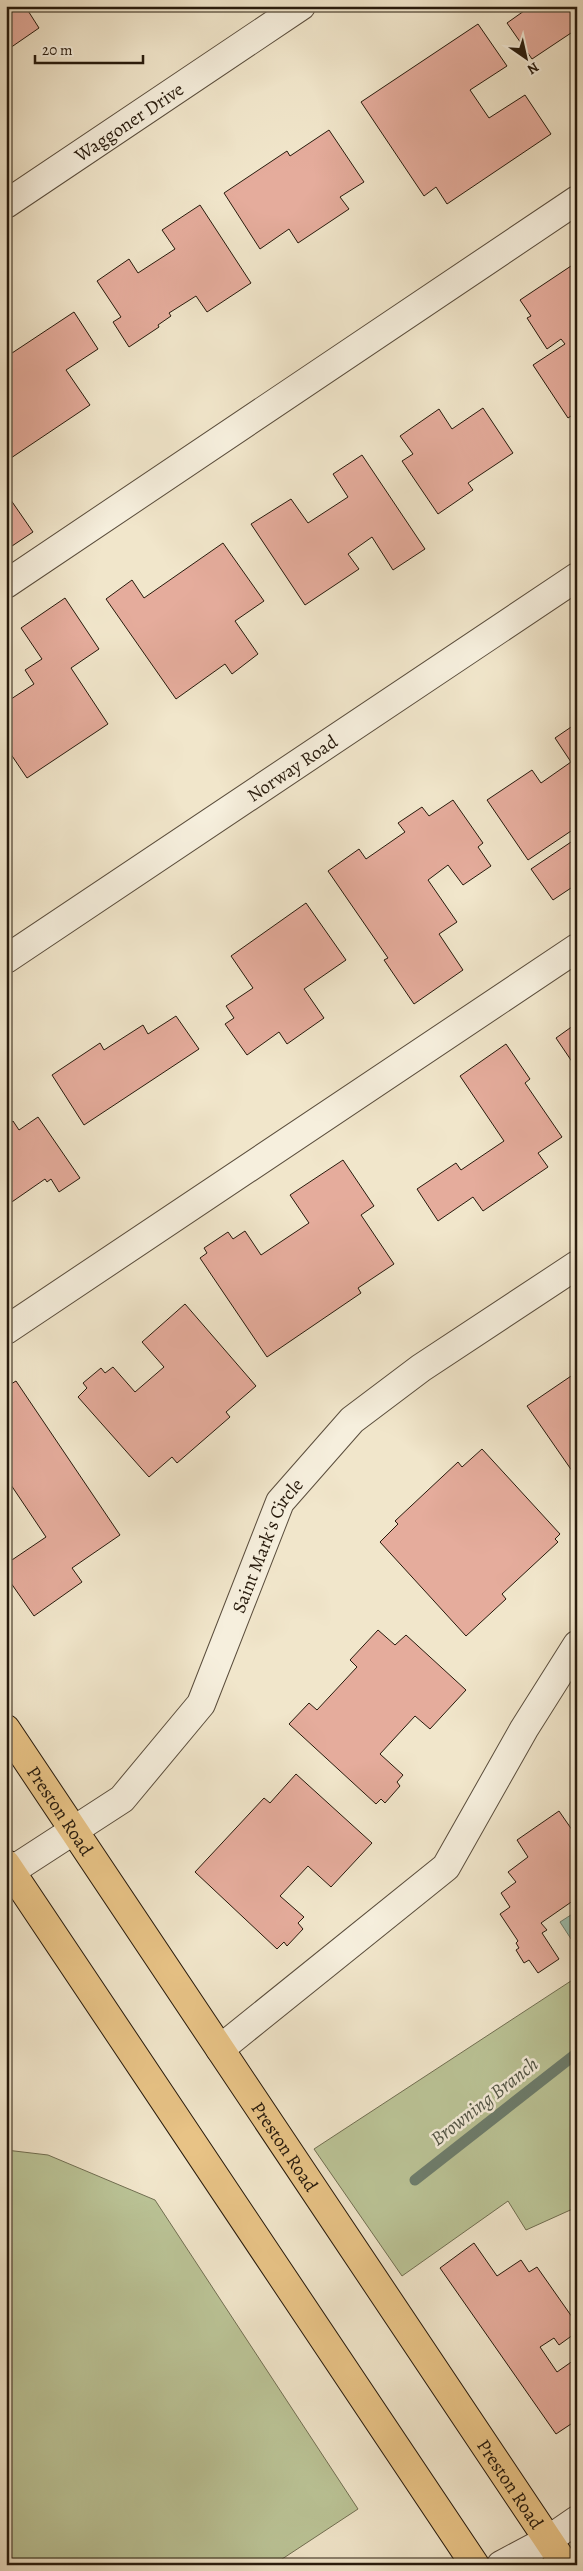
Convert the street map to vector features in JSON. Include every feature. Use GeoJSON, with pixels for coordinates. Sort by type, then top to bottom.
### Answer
{"type":"FeatureCollection","features":[{"type":"Feature","properties":{"kind":"main road","name":"Preston Road"},"geometry":{"type":"LineString","coordinates":[[6,1729],[565,2565]]}},
{"type":"Feature","properties":{"kind":"main road"},"geometry":{"type":"LineString","coordinates":[[8,1867],[475,2565]]}},
{"type":"Feature","properties":{"kind":"street","name":"Waggoner Drive"},"geometry":{"type":"LineString","coordinates":[[6,204],[301,6]]}},
{"type":"Feature","properties":{"kind":"street"},"geometry":{"type":"LineString","coordinates":[[6,584],[577,200]]}},
{"type":"Feature","properties":{"kind":"street","name":"Norway Road"},"geometry":{"type":"LineString","coordinates":[[6,959],[577,576]]}},
{"type":"Feature","properties":{"kind":"street"},"geometry":{"type":"LineString","coordinates":[[6,1330],[577,948]]}},
{"type":"Feature","properties":{"kind":"street","name":"Saint Mark's Circle"},"geometry":{"type":"LineString","coordinates":[[8,1867],[122,1799],[201,1704],[280,1502],[352,1420],[421,1368],[577,1264]]}},
{"type":"Feature","properties":{"kind":"street"},"geometry":{"type":"LineString","coordinates":[[220,2049],[446,1868],[524,1729],[577,1645]]}},
{"type":"Feature","properties":{"kind":"street"},"geometry":{"type":"LineString","coordinates":[[502,2565],[548,2540],[577,2520]]}},
{"type":"Feature","properties":{"kind":"street"},"geometry":{"type":"LineString","coordinates":[[536,2565],[548,2540]]}},
{"type":"Feature","properties":{"kind":"shaded area"},"geometry":{"type":"Polygon","coordinates":[[[577,1911],[577,1944],[575,1945],[560,1922],[577,1911]]]}},
{"type":"Feature","properties":{"kind":"shaded area"},"geometry":{"type":"Polygon","coordinates":[[[577,1977],[577,2207],[526,2230],[508,2201],[402,2276],[314,2149],[577,1977]]]}},
{"type":"Feature","properties":{"kind":"shaded area"},"geometry":{"type":"Polygon","coordinates":[[[6,2150],[48,2155],[155,2200],[358,2509],[273,2565],[6,2565],[6,2150]]]}},
{"type":"Feature","properties":{"kind":"building"},"geometry":{"type":"Polygon","coordinates":[[[6,6],[25,6],[39,28],[10,48],[6,45],[6,6]]]}},
{"type":"Feature","properties":{"kind":"building"},"geometry":{"type":"Polygon","coordinates":[[[531,6],[577,6],[577,29],[532,59],[507,23],[531,6]]]}},
{"type":"Feature","properties":{"kind":"building"},"geometry":{"type":"Polygon","coordinates":[[[478,24],[507,66],[470,90],[489,118],[525,95],[551,134],[447,204],[436,187],[424,196],[361,102],[478,24]]]}},
{"type":"Feature","properties":{"kind":"building"},"geometry":{"type":"Polygon","coordinates":[[[329,130],[364,182],[340,197],[349,209],[298,243],[289,229],[260,249],[224,193],[287,151],[290,156],[329,130]]]}},
{"type":"Feature","properties":{"kind":"building"},"geometry":{"type":"Polygon","coordinates":[[[200,205],[251,283],[207,312],[196,296],[169,313],[171,316],[158,325],[159,327],[129,347],[113,322],[121,317],[97,281],[129,259],[138,273],[175,249],[162,230],[200,205]]]}},
{"type":"Feature","properties":{"kind":"building"},"geometry":{"type":"Polygon","coordinates":[[[577,262],[577,412],[568,418],[533,365],[565,344],[561,339],[547,349],[527,318],[531,316],[520,300],[577,262]]]}},
{"type":"Feature","properties":{"kind":"building"},"geometry":{"type":"Polygon","coordinates":[[[74,312],[98,349],[66,370],[90,405],[8,460],[6,457],[6,357],[74,312]]]}},
{"type":"Feature","properties":{"kind":"building"},"geometry":{"type":"Polygon","coordinates":[[[483,408],[513,453],[468,483],[473,490],[438,514],[402,461],[413,454],[400,436],[439,409],[452,429],[483,408]]]}},
{"type":"Feature","properties":{"kind":"building"},"geometry":{"type":"Polygon","coordinates":[[[362,455],[425,549],[393,570],[372,537],[348,554],[359,569],[305,605],[251,524],[291,499],[308,523],[348,497],[333,474],[362,455]]]}},
{"type":"Feature","properties":{"kind":"building"},"geometry":{"type":"Polygon","coordinates":[[[6,493],[33,532],[6,550],[6,493]]]}},
{"type":"Feature","properties":{"kind":"building"},"geometry":{"type":"Polygon","coordinates":[[[223,543],[264,601],[235,621],[258,654],[232,674],[225,664],[176,699],[106,599],[132,580],[144,598],[223,543]]]}},
{"type":"Feature","properties":{"kind":"building"},"geometry":{"type":"Polygon","coordinates":[[[65,598],[99,649],[71,668],[108,724],[27,778],[6,747],[6,698],[8,701],[34,684],[25,670],[42,659],[21,628],[65,598]]]}},
{"type":"Feature","properties":{"kind":"building"},"geometry":{"type":"Polygon","coordinates":[[[577,723],[577,827],[528,860],[487,800],[532,770],[541,783],[571,762],[555,738],[577,723]]]}},
{"type":"Feature","properties":{"kind":"building"},"geometry":{"type":"Polygon","coordinates":[[[453,800],[483,843],[478,847],[491,866],[463,885],[448,865],[428,880],[457,922],[439,934],[463,970],[414,1004],[384,960],[388,958],[328,871],[359,849],[366,859],[405,832],[398,823],[422,807],[429,816],[453,800]]]}},
{"type":"Feature","properties":{"kind":"building"},"geometry":{"type":"Polygon","coordinates":[[[577,838],[577,884],[553,900],[531,869],[577,838]]]}},
{"type":"Feature","properties":{"kind":"building"},"geometry":{"type":"Polygon","coordinates":[[[306,903],[346,960],[304,989],[324,1018],[287,1044],[279,1032],[247,1055],[225,1024],[234,1018],[226,1006],[253,988],[231,956],[306,903]]]}},
{"type":"Feature","properties":{"kind":"building"},"geometry":{"type":"Polygon","coordinates":[[[176,1016],[199,1049],[84,1125],[52,1075],[100,1043],[104,1050],[143,1025],[148,1034],[176,1016]]]}},
{"type":"Feature","properties":{"kind":"building"},"geometry":{"type":"Polygon","coordinates":[[[577,1023],[577,1069],[556,1038],[577,1023]]]}},
{"type":"Feature","properties":{"kind":"building"},"geometry":{"type":"Polygon","coordinates":[[[506,1044],[530,1079],[525,1083],[562,1137],[538,1153],[548,1167],[483,1211],[473,1197],[438,1221],[417,1189],[456,1163],[461,1170],[504,1141],[460,1076],[506,1044]]]}},
{"type":"Feature","properties":{"kind":"building"},"geometry":{"type":"Polygon","coordinates":[[[38,1117],[80,1178],[59,1192],[51,1179],[47,1182],[45,1179],[6,1206],[6,1123],[8,1125],[13,1121],[19,1130],[38,1117]]]}},
{"type":"Feature","properties":{"kind":"building"},"geometry":{"type":"Polygon","coordinates":[[[343,1160],[374,1206],[361,1215],[394,1264],[358,1288],[361,1293],[267,1357],[200,1258],[207,1253],[204,1248],[228,1232],[233,1239],[245,1231],[261,1255],[309,1223],[290,1195],[343,1160]]]}},
{"type":"Feature","properties":{"kind":"building"},"geometry":{"type":"Polygon","coordinates":[[[185,1304],[256,1386],[226,1412],[230,1417],[177,1463],[172,1457],[149,1477],[78,1397],[87,1388],[83,1383],[101,1368],[105,1373],[113,1367],[135,1392],[164,1367],[142,1342],[185,1304]]]}},
{"type":"Feature","properties":{"kind":"building"},"geometry":{"type":"Polygon","coordinates":[[[577,1372],[577,1478],[527,1406],[577,1372]]]}},
{"type":"Feature","properties":{"kind":"building"},"geometry":{"type":"Polygon","coordinates":[[[16,1381],[120,1535],[72,1568],[82,1582],[34,1616],[6,1576],[6,1564],[46,1537],[11,1485],[6,1488],[6,1387],[16,1381]]]}},
{"type":"Feature","properties":{"kind":"building"},"geometry":{"type":"Polygon","coordinates":[[[482,1449],[560,1534],[555,1539],[558,1542],[502,1594],[506,1599],[466,1636],[380,1542],[398,1524],[395,1521],[458,1462],[462,1467],[482,1449]]]}},
{"type":"Feature","properties":{"kind":"building"},"geometry":{"type":"Polygon","coordinates":[[[378,1630],[395,1645],[406,1635],[466,1690],[430,1729],[415,1716],[380,1754],[403,1775],[397,1782],[400,1786],[385,1803],[381,1799],[376,1804],[289,1724],[309,1703],[317,1710],[357,1667],[350,1660],[378,1630]]]}},
{"type":"Feature","properties":{"kind":"building"},"geometry":{"type":"Polygon","coordinates":[[[296,1774],[372,1843],[331,1887],[308,1866],[280,1896],[304,1917],[298,1923],[303,1929],[287,1946],[284,1942],[277,1949],[195,1872],[264,1798],[270,1803],[296,1774]]]}},
{"type":"Feature","properties":{"kind":"building"},"geometry":{"type":"Polygon","coordinates":[[[559,1811],[577,1837],[577,1898],[541,1923],[547,1930],[542,1933],[559,1959],[538,1973],[529,1960],[524,1963],[516,1950],[519,1948],[516,1943],[518,1941],[500,1914],[510,1907],[501,1893],[516,1882],[508,1872],[528,1857],[517,1840],[559,1811]]]}},
{"type":"Feature","properties":{"kind":"building"},"geometry":{"type":"Polygon","coordinates":[[[474,2243],[497,2276],[521,2260],[529,2272],[537,2267],[577,2324],[577,2332],[559,2345],[554,2338],[540,2347],[557,2372],[577,2358],[577,2420],[556,2434],[440,2268],[474,2243]]]}},
{"type":"Feature","properties":{"kind":"waterway","name":"Browning Branch"},"geometry":{"type":"LineString","coordinates":[[415,2180],[577,2053]]}}]}
